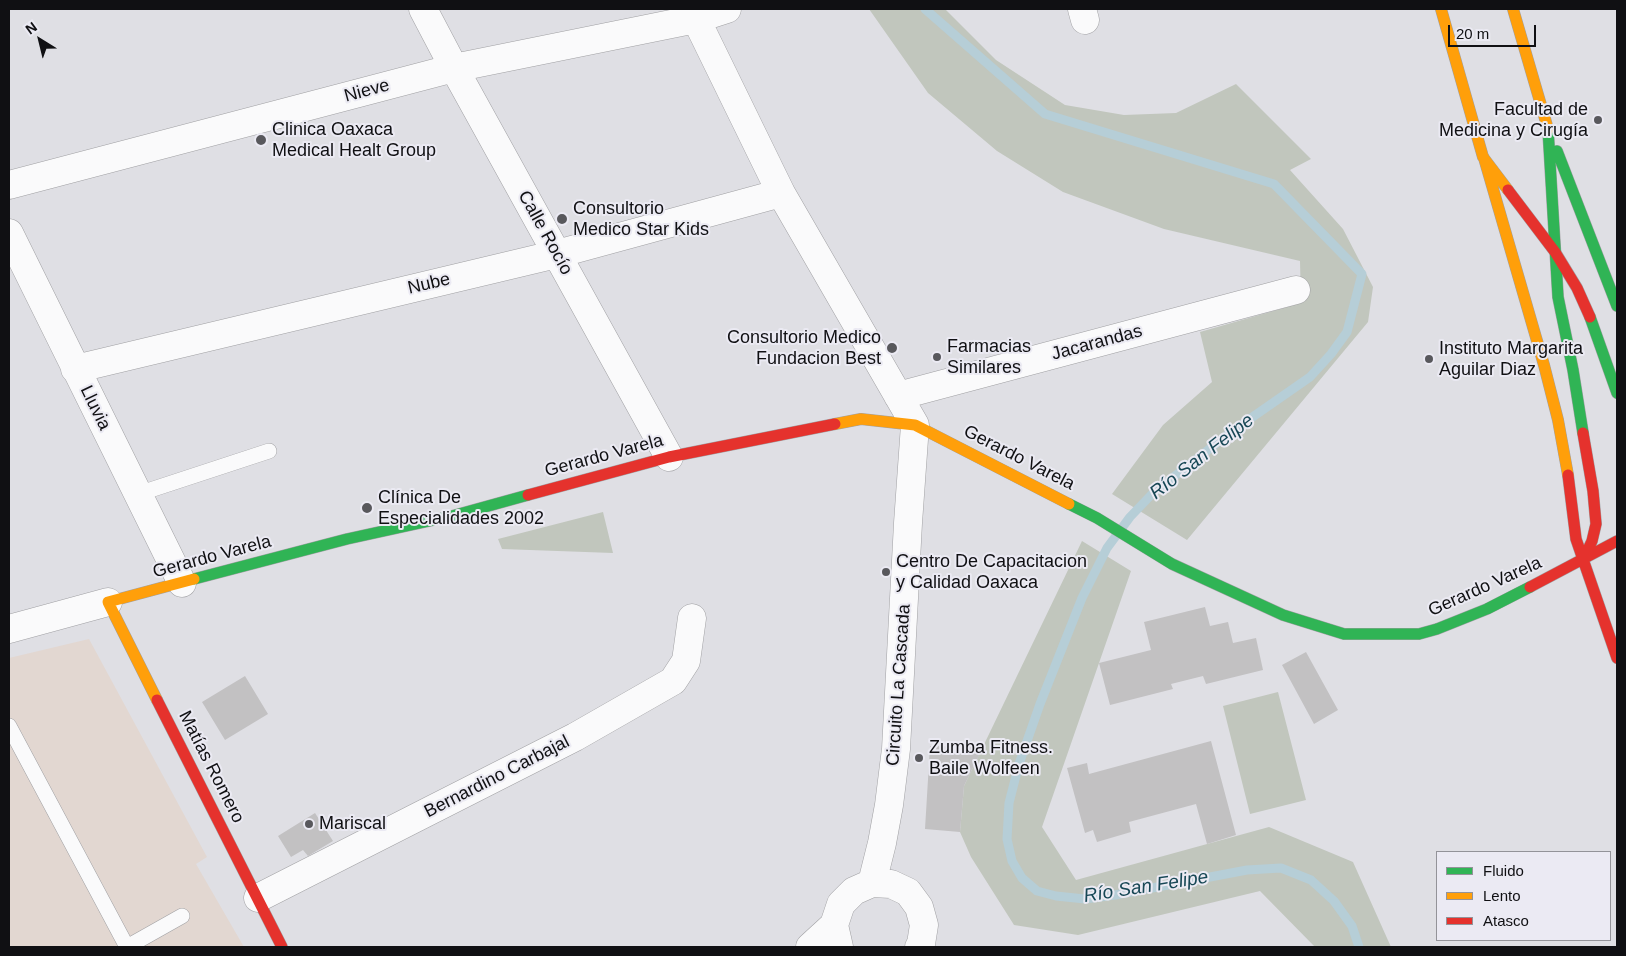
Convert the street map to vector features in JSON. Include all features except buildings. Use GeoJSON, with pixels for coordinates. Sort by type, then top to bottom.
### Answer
{"type":"FeatureCollection","features":[{"type":"Feature","properties":{"kind":"main road"},"geometry":{"type":"LineString","coordinates":[[1441,9],[1551,393],[1569,479],[1576,539],[1617,658]]}},
{"type":"Feature","properties":{"kind":"main road"},"geometry":{"type":"LineString","coordinates":[[1514,9],[1548,129],[1617,306]]}},
{"type":"Feature","properties":{"kind":"main road"},"geometry":{"type":"LineString","coordinates":[[1548,129],[1558,297],[1593,491],[1596,524],[1592,541],[1583,560]]}},
{"type":"Feature","properties":{"kind":"main road"},"geometry":{"type":"LineString","coordinates":[[1483,157],[1555,252],[1580,296],[1593,325],[1617,393]]}},
{"type":"Feature","properties":{"kind":"main road","name":"Gerardo Varela"},"geometry":{"type":"LineString","coordinates":[[108,602],[347,540],[452,516],[669,457],[861,419],[915,425],[1097,518],[1172,564],[1283,615],[1344,634],[1419,634],[1459,622],[1617,541]]}},
{"type":"Feature","properties":{"kind":"main road","name":"Matías Romero"},"geometry":{"type":"LineString","coordinates":[[108,602],[282,947]]}},
{"type":"Feature","properties":{"kind":"street","name":"Calle Rocío"},"geometry":{"type":"LineString","coordinates":[[423,9],[669,457]]}},
{"type":"Feature","properties":{"kind":"street","name":"Nieve"},"geometry":{"type":"LineString","coordinates":[[9,185],[454,68],[696,18],[727,9]]}},
{"type":"Feature","properties":{"kind":"street"},"geometry":{"type":"LineString","coordinates":[[696,18],[781,194],[915,425]]}},
{"type":"Feature","properties":{"kind":"street","name":"Nube"},"geometry":{"type":"LineString","coordinates":[[75,369],[557,254],[781,194]]}},
{"type":"Feature","properties":{"kind":"street","name":"Lluvia"},"geometry":{"type":"LineString","coordinates":[[9,233],[182,583]]}},
{"type":"Feature","properties":{"kind":"street","name":"Jacarandas"},"geometry":{"type":"LineString","coordinates":[[898,396],[1296,290]]}},
{"type":"Feature","properties":{"kind":"street","name":"Circuito La Cascada"},"geometry":{"type":"LineString","coordinates":[[872,883],[889,805],[896,749],[915,425]]}},
{"type":"Feature","properties":{"kind":"street"},"geometry":{"type":"LineString","coordinates":[[9,630],[108,602]]}},
{"type":"Feature","properties":{"kind":"street","name":"Bernardino Carbajal"},"geometry":{"type":"LineString","coordinates":[[258,898],[575,737],[673,681],[686,661],[692,618]]}},
{"type":"Feature","properties":{"kind":"street"},"geometry":{"type":"LineString","coordinates":[[810,947],[837,936],[841,904],[854,891],[872,883],[891,884],[908,892],[914,899],[919,907],[924,925],[924,946]]}},
{"type":"Feature","properties":{"kind":"lane"},"geometry":{"type":"LineString","coordinates":[[138,494],[269,451]]}},
{"type":"Feature","properties":{"kind":"lane"},"geometry":{"type":"LineString","coordinates":[[9,726],[127,946],[151,942],[182,916]]}},
{"type":"Feature","properties":{"kind":"shaded area"},"geometry":{"type":"Polygon","coordinates":[[[869,9],[945,9],[996,60],[1065,105],[1124,115],[1176,113],[1236,84],[1311,159],[1290,170],[1343,229],[1373,287],[1368,322],[1187,540],[1112,494],[1163,425],[1212,382],[1200,332],[1301,303],[1300,261],[1164,229],[1063,192],[997,151],[928,93],[869,9]]]}},
{"type":"Feature","properties":{"kind":"shaded area"},"geometry":{"type":"Polygon","coordinates":[[[603,512],[613,553],[502,549],[498,539],[603,512]]]}},
{"type":"Feature","properties":{"kind":"shaded area"},"geometry":{"type":"Polygon","coordinates":[[[1082,541],[1131,571],[1042,827],[1076,880],[1269,827],[1353,862],[1391,947],[1315,947],[1260,891],[1078,935],[1014,925],[971,857],[960,832],[964,786],[1082,541]]]}},
{"type":"Feature","properties":{"kind":"shaded area"},"geometry":{"type":"Polygon","coordinates":[[[89,639],[207,857],[196,864],[244,947],[9,947],[9,658],[89,639]]]}},
{"type":"Feature","properties":{"kind":"shaded area"},"geometry":{"type":"Polygon","coordinates":[[[1278,692],[1306,800],[1250,814],[1223,706],[1278,692]]]}},
{"type":"Feature","properties":{"kind":"waterway","name":"Río San Felipe"},"geometry":{"type":"LineString","coordinates":[[925,9],[1045,114],[1274,184],[1362,274],[1347,332],[1331,354],[1310,377],[1231,432],[1153,493],[1130,517],[1107,548],[1082,598],[1040,704],[1019,764],[1009,803],[1007,839],[1012,861],[1022,878],[1037,891],[1056,896],[1085,899],[1247,870],[1281,868],[1311,880],[1334,901],[1352,926],[1359,947]]}},
{"type":"Feature","properties":{"kind":"traffic: fast"},"geometry":{"type":"LineString","coordinates":[[1548,129],[1558,297],[1573,370],[1583,433]]}},
{"type":"Feature","properties":{"kind":"traffic: fast"},"geometry":{"type":"LineString","coordinates":[[1557,151],[1617,306]]}},
{"type":"Feature","properties":{"kind":"traffic: fast"},"geometry":{"type":"LineString","coordinates":[[1590,317],[1617,393]]}},
{"type":"Feature","properties":{"kind":"traffic: fast"},"geometry":{"type":"LineString","coordinates":[[194,579],[347,539],[452,516],[528,495]]}},
{"type":"Feature","properties":{"kind":"traffic: fast"},"geometry":{"type":"LineString","coordinates":[[1069,504],[1097,518],[1172,564],[1283,615],[1344,634],[1419,634],[1437,629],[1487,609],[1530,587]]}},
{"type":"Feature","properties":{"kind":"traffic: slow"},"geometry":{"type":"LineString","coordinates":[[1441,9],[1483,157],[1508,190]]}},
{"type":"Feature","properties":{"kind":"traffic: slow"},"geometry":{"type":"LineString","coordinates":[[1513,9],[1548,129]]}},
{"type":"Feature","properties":{"kind":"traffic: slow"},"geometry":{"type":"LineString","coordinates":[[1484,158],[1544,365],[1558,420],[1568,475]]}},
{"type":"Feature","properties":{"kind":"traffic: slow"},"geometry":{"type":"LineString","coordinates":[[835,424],[861,419],[915,425],[1069,504]]}},
{"type":"Feature","properties":{"kind":"traffic: slow"},"geometry":{"type":"LineString","coordinates":[[157,700],[108,602],[194,579]]}},
{"type":"Feature","properties":{"kind":"traffic: jam"},"geometry":{"type":"LineString","coordinates":[[1508,190],[1555,252],[1577,288],[1590,317]]}},
{"type":"Feature","properties":{"kind":"traffic: jam"},"geometry":{"type":"LineString","coordinates":[[528,495],[669,457],[835,424]]}},
{"type":"Feature","properties":{"kind":"traffic: jam"},"geometry":{"type":"LineString","coordinates":[[1583,433],[1593,491],[1596,524],[1592,541],[1583,560]]}},
{"type":"Feature","properties":{"kind":"traffic: jam"},"geometry":{"type":"LineString","coordinates":[[1568,475],[1576,539],[1617,658]]}},
{"type":"Feature","properties":{"kind":"traffic: jam"},"geometry":{"type":"LineString","coordinates":[[1530,587],[1617,541]]}},
{"type":"Feature","properties":{"kind":"traffic: jam"},"geometry":{"type":"LineString","coordinates":[[157,700],[282,947]]}},
{"type":"Feature","properties":{"kind":"place","name":"Facultad de Medicina y Cirugía"},"geometry":{"type":"Point","coordinates":[1598,120]}},
{"type":"Feature","properties":{"kind":"place","name":"Clinica Oaxaca Medical Healt Group"},"geometry":{"type":"Point","coordinates":[261,140]}},
{"type":"Feature","properties":{"kind":"place","name":"Consultorio Medico Star Kids"},"geometry":{"type":"Point","coordinates":[562,219]}},
{"type":"Feature","properties":{"kind":"place","name":"Consultorio Medico Fundacion Best"},"geometry":{"type":"Point","coordinates":[892,348]}},
{"type":"Feature","properties":{"kind":"place","name":"Farmacias Similares"},"geometry":{"type":"Point","coordinates":[937,357]}},
{"type":"Feature","properties":{"kind":"place","name":"Instituto Margarita Aguilar Diaz"},"geometry":{"type":"Point","coordinates":[1429,359]}},
{"type":"Feature","properties":{"kind":"place","name":"Clínica De Especialidades 2002"},"geometry":{"type":"Point","coordinates":[367,508]}},
{"type":"Feature","properties":{"kind":"place","name":"Centro De Capacitacion y Calidad Oaxaca"},"geometry":{"type":"Point","coordinates":[886,572]}},
{"type":"Feature","properties":{"kind":"place","name":"Zumba Fitness. Baile Wolfeen"},"geometry":{"type":"Point","coordinates":[919,758]}},
{"type":"Feature","properties":{"kind":"place","name":"Mariscal"},"geometry":{"type":"Point","coordinates":[309,824]}}]}
